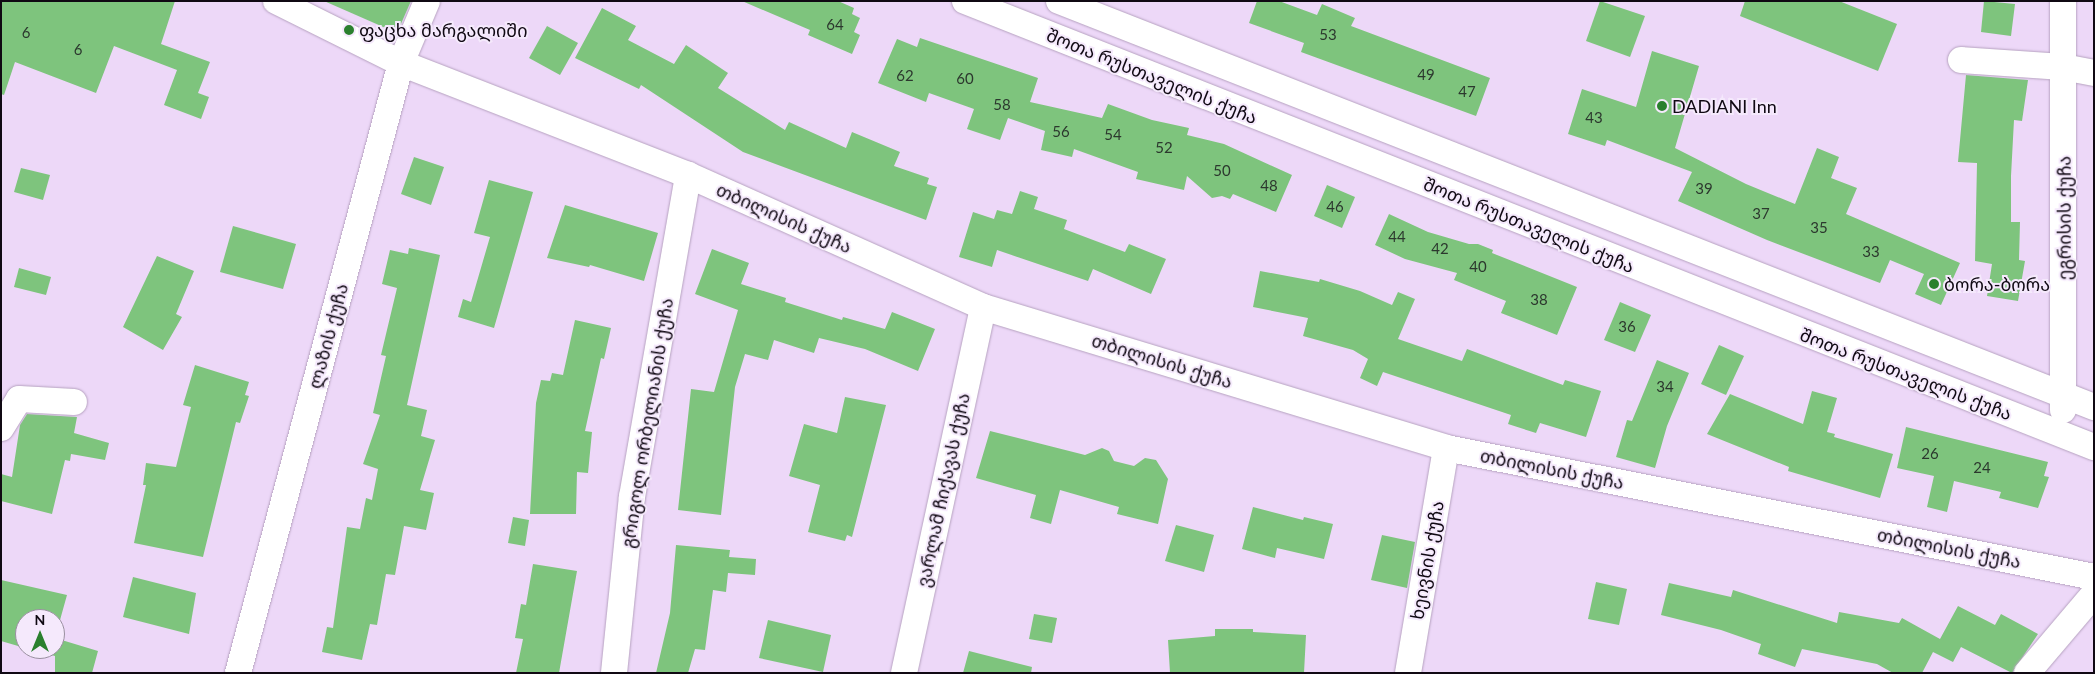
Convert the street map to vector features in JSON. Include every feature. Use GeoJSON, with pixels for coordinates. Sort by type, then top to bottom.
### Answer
{"type":"FeatureCollection","features":[{"type":"Feature","properties":{"kind":"street","name":"თბილისის ქუჩა"},"geometry":{"type":"LineString","coordinates":[[276,1],[401,63],[688,175],[983,307],[1446,448],[2094,577]]}},
{"type":"Feature","properties":{"kind":"street","name":"ლაზის ქუჩა"},"geometry":{"type":"LineString","coordinates":[[238,673],[401,63],[426,1]]}},
{"type":"Feature","properties":{"kind":"street","name":"შოთა რუსთაველის ქუჩა"},"geometry":{"type":"LineString","coordinates":[[965,1],[2094,447]]}},
{"type":"Feature","properties":{"kind":"street","name":"შოთა რუსთაველის ქუჩა"},"geometry":{"type":"LineString","coordinates":[[1059,1],[2094,406]]}},
{"type":"Feature","properties":{"kind":"street","name":"ეგრისის ქუჩა"},"geometry":{"type":"LineString","coordinates":[[2061,435],[2064,394],[2063,1]]}},
{"type":"Feature","properties":{"kind":"street"},"geometry":{"type":"LineString","coordinates":[[1961,60],[2063,67],[2094,73]]}},
{"type":"Feature","properties":{"kind":"street","name":"გრიგოლ ორბელიანის ქუჩა"},"geometry":{"type":"LineString","coordinates":[[614,673],[632,497],[688,175]]}},
{"type":"Feature","properties":{"kind":"street","name":"ვარლამ ჩიქავას ქუჩა"},"geometry":{"type":"LineString","coordinates":[[904,673],[983,307]]}},
{"type":"Feature","properties":{"kind":"street"},"geometry":{"type":"LineString","coordinates":[[1,428],[19,399],[74,402]]}},
{"type":"Feature","properties":{"kind":"street","name":"ხეივნის ქუჩა"},"geometry":{"type":"LineString","coordinates":[[1408,673],[1446,448]]}},
{"type":"Feature","properties":{"kind":"street"},"geometry":{"type":"LineString","coordinates":[[2027,673],[2094,594]]}},
{"type":"Feature","properties":{"kind":"building"},"geometry":{"type":"Polygon","coordinates":[[[1,1],[175,1],[161,44],[210,62],[198,93],[209,97],[201,119],[164,105],[177,70],[114,46],[96,93],[15,62],[4,95],[1,94],[1,1]]]}},
{"type":"Feature","properties":{"kind":"building"},"geometry":{"type":"Polygon","coordinates":[[[324,1],[411,1],[397,33],[324,1]]]}},
{"type":"Feature","properties":{"kind":"building"},"geometry":{"type":"Polygon","coordinates":[[[742,1],[838,1],[854,8],[852,14],[860,18],[854,32],[860,35],[852,54],[808,35],[810,30],[742,1]]]}},
{"type":"Feature","properties":{"kind":"building"},"geometry":{"type":"Polygon","coordinates":[[[1257,1],[1279,1],[1317,15],[1322,4],[1355,18],[1351,26],[1490,78],[1476,116],[1301,52],[1304,43],[1249,23],[1257,1]]]}},
{"type":"Feature","properties":{"kind":"building"},"geometry":{"type":"Polygon","coordinates":[[[1600,1],[1645,16],[1630,57],[1586,41],[1600,1]]]}},
{"type":"Feature","properties":{"kind":"building"},"geometry":{"type":"Polygon","coordinates":[[[1745,1],[1839,1],[1897,24],[1878,71],[1740,16],[1745,1]]]}},
{"type":"Feature","properties":{"kind":"building"},"geometry":{"type":"Polygon","coordinates":[[[1984,1],[2015,4],[2011,36],[1981,32],[1984,1]]]}},
{"type":"Feature","properties":{"kind":"building"},"geometry":{"type":"Polygon","coordinates":[[[602,8],[636,26],[628,40],[674,64],[686,45],[728,73],[718,88],[785,130],[789,122],[846,148],[852,132],[900,152],[894,166],[929,178],[927,184],[937,187],[926,220],[743,152],[641,85],[639,89],[575,58],[602,8]]]}},
{"type":"Feature","properties":{"kind":"building"},"geometry":{"type":"Polygon","coordinates":[[[547,26],[578,43],[560,75],[529,58],[547,26]]]}},
{"type":"Feature","properties":{"kind":"building"},"geometry":{"type":"Polygon","coordinates":[[[920,38],[1038,78],[1030,102],[1102,118],[1108,104],[1152,120],[1189,128],[1187,135],[1224,144],[1292,175],[1276,212],[1233,194],[1230,199],[1222,196],[1212,198],[1187,176],[1184,190],[1136,179],[1138,172],[1074,149],[1072,157],[1041,150],[1045,131],[1008,118],[1000,140],[967,129],[974,109],[929,93],[926,102],[878,83],[897,39],[917,47],[920,38]]]}},
{"type":"Feature","properties":{"kind":"building"},"geometry":{"type":"Polygon","coordinates":[[[1652,51],[1699,66],[1675,148],[1746,184],[1795,204],[1817,148],[1839,157],[1831,178],[1857,188],[1846,214],[1960,263],[1941,305],[1915,294],[1924,274],[1890,260],[1880,283],[1767,240],[1678,201],[1692,172],[1607,140],[1605,146],[1568,134],[1582,89],[1636,107],[1652,51]]]}},
{"type":"Feature","properties":{"kind":"building"},"geometry":{"type":"Polygon","coordinates":[[[1966,75],[2028,80],[2022,121],[2014,120],[2011,176],[2011,222],[2020,222],[2019,260],[2025,261],[2018,301],[1987,296],[1992,264],[1975,261],[1977,163],[1958,162],[1966,75]]]}},
{"type":"Feature","properties":{"kind":"building"},"geometry":{"type":"Polygon","coordinates":[[[414,157],[444,167],[431,205],[401,194],[414,157]]]}},
{"type":"Feature","properties":{"kind":"building"},"geometry":{"type":"Polygon","coordinates":[[[21,168],[50,175],[43,200],[14,192],[21,168]]]}},
{"type":"Feature","properties":{"kind":"building"},"geometry":{"type":"Polygon","coordinates":[[[489,180],[533,192],[494,328],[458,317],[463,299],[471,302],[490,237],[474,233],[489,180]]]}},
{"type":"Feature","properties":{"kind":"building"},"geometry":{"type":"Polygon","coordinates":[[[1327,185],[1355,197],[1342,228],[1314,216],[1327,185]]]}},
{"type":"Feature","properties":{"kind":"building"},"geometry":{"type":"Polygon","coordinates":[[[1020,191],[1038,197],[1034,209],[1067,220],[1064,229],[1125,252],[1129,244],[1166,259],[1151,294],[1093,269],[1088,281],[997,250],[992,267],[959,257],[973,212],[994,219],[997,210],[1012,214],[1020,191]]]}},
{"type":"Feature","properties":{"kind":"building"},"geometry":{"type":"Polygon","coordinates":[[[565,205],[658,233],[644,281],[590,265],[589,267],[547,258],[565,205]]]}},
{"type":"Feature","properties":{"kind":"building"},"geometry":{"type":"Polygon","coordinates":[[[1389,214],[1428,232],[1469,244],[1478,244],[1493,250],[1492,253],[1577,287],[1557,335],[1501,313],[1506,301],[1454,280],[1457,273],[1405,259],[1375,245],[1389,214]]]}},
{"type":"Feature","properties":{"kind":"building"},"geometry":{"type":"Polygon","coordinates":[[[233,226],[296,244],[283,289],[220,272],[233,226]]]}},
{"type":"Feature","properties":{"kind":"building"},"geometry":{"type":"Polygon","coordinates":[[[409,248],[440,255],[407,405],[427,410],[421,436],[435,440],[420,490],[434,493],[426,530],[404,526],[395,575],[386,574],[377,625],[370,624],[362,660],[322,652],[327,627],[333,628],[347,527],[360,529],[366,498],[372,500],[378,469],[363,464],[380,415],[373,413],[386,356],[381,355],[397,288],[382,284],[390,250],[408,254],[409,248]]]}},
{"type":"Feature","properties":{"kind":"building"},"geometry":{"type":"Polygon","coordinates":[[[712,249],[749,263],[741,284],[786,298],[785,302],[842,320],[843,317],[885,329],[892,312],[935,329],[918,371],[865,349],[819,338],[814,353],[774,340],[768,360],[745,354],[735,387],[721,515],[678,510],[691,389],[714,392],[738,310],[695,294],[712,249]]]}},
{"type":"Feature","properties":{"kind":"building"},"geometry":{"type":"Polygon","coordinates":[[[157,256],[194,271],[176,314],[182,317],[163,350],[123,327],[157,256]]]}},
{"type":"Feature","properties":{"kind":"building"},"geometry":{"type":"Polygon","coordinates":[[[19,268],[51,277],[46,295],[14,287],[19,268]]]}},
{"type":"Feature","properties":{"kind":"building"},"geometry":{"type":"Polygon","coordinates":[[[1260,271],[1319,282],[1320,279],[1360,291],[1392,305],[1398,292],[1415,299],[1398,339],[1462,361],[1467,349],[1563,385],[1565,380],[1601,391],[1586,437],[1540,423],[1536,433],[1508,424],[1511,415],[1383,372],[1377,386],[1360,378],[1368,359],[1353,350],[1303,336],[1308,318],[1253,307],[1260,271]]]}},
{"type":"Feature","properties":{"kind":"building"},"geometry":{"type":"Polygon","coordinates":[[[1620,302],[1651,315],[1635,352],[1604,340],[1620,302]]]}},
{"type":"Feature","properties":{"kind":"building"},"geometry":{"type":"Polygon","coordinates":[[[575,320],[611,328],[604,359],[601,358],[585,431],[592,432],[588,473],[577,472],[576,514],[530,514],[536,403],[541,380],[550,381],[552,373],[563,375],[575,320]]]}},
{"type":"Feature","properties":{"kind":"building"},"geometry":{"type":"Polygon","coordinates":[[[1719,345],[1744,356],[1726,395],[1701,384],[1719,345]]]}},
{"type":"Feature","properties":{"kind":"building"},"geometry":{"type":"Polygon","coordinates":[[[1657,360],[1689,373],[1667,426],[1655,468],[1616,457],[1627,420],[1632,421],[1657,360]]]}},
{"type":"Feature","properties":{"kind":"building"},"geometry":{"type":"Polygon","coordinates":[[[195,365],[249,382],[245,395],[249,396],[240,423],[236,422],[203,557],[134,543],[146,485],[143,485],[146,463],[176,467],[191,407],[183,405],[195,365]]]}},
{"type":"Feature","properties":{"kind":"building"},"geometry":{"type":"Polygon","coordinates":[[[1812,391],[1837,398],[1827,432],[1835,434],[1834,437],[1893,454],[1880,498],[1788,471],[1789,467],[1707,434],[1730,394],[1803,424],[1812,391]]]}},
{"type":"Feature","properties":{"kind":"building"},"geometry":{"type":"Polygon","coordinates":[[[845,397],[886,405],[852,537],[847,535],[845,541],[808,532],[820,485],[789,476],[804,424],[837,433],[845,397]]]}},
{"type":"Feature","properties":{"kind":"building"},"geometry":{"type":"Polygon","coordinates":[[[27,414],[77,417],[74,433],[109,443],[105,460],[71,454],[70,461],[65,460],[52,514],[1,501],[1,474],[12,477],[20,425],[27,414]]]}},
{"type":"Feature","properties":{"kind":"building"},"geometry":{"type":"Polygon","coordinates":[[[1906,427],[2048,462],[2044,476],[2049,477],[2038,508],[1999,498],[2001,492],[1954,481],[1947,512],[1927,507],[1934,476],[1897,468],[1906,427]]]}},
{"type":"Feature","properties":{"kind":"building"},"geometry":{"type":"Polygon","coordinates":[[[990,431],[1085,455],[1102,448],[1109,451],[1114,461],[1134,466],[1145,458],[1156,460],[1168,479],[1158,524],[1117,514],[1119,507],[1060,490],[1051,524],[1030,518],[1036,495],[976,478],[990,431]]]}},
{"type":"Feature","properties":{"kind":"building"},"geometry":{"type":"Polygon","coordinates":[[[1253,507],[1303,520],[1304,517],[1333,524],[1324,559],[1277,548],[1275,558],[1242,549],[1253,507]]]}},
{"type":"Feature","properties":{"kind":"building"},"geometry":{"type":"Polygon","coordinates":[[[513,517],[529,520],[525,546],[508,543],[513,517]]]}},
{"type":"Feature","properties":{"kind":"building"},"geometry":{"type":"Polygon","coordinates":[[[1176,525],[1214,535],[1204,572],[1165,561],[1176,525]]]}},
{"type":"Feature","properties":{"kind":"building"},"geometry":{"type":"Polygon","coordinates":[[[1382,535],[1415,542],[1407,588],[1371,580],[1382,535]]]}},
{"type":"Feature","properties":{"kind":"building"},"geometry":{"type":"Polygon","coordinates":[[[676,545],[730,550],[729,557],[756,559],[755,575],[728,573],[726,592],[713,590],[705,650],[695,649],[688,673],[656,673],[670,613],[676,545]]]}},
{"type":"Feature","properties":{"kind":"building"},"geometry":{"type":"Polygon","coordinates":[[[533,564],[577,571],[559,673],[516,673],[523,639],[515,638],[521,604],[526,605],[533,564]]]}},
{"type":"Feature","properties":{"kind":"building"},"geometry":{"type":"Polygon","coordinates":[[[133,577],[196,593],[189,634],[123,617],[133,577]]]}},
{"type":"Feature","properties":{"kind":"building"},"geometry":{"type":"Polygon","coordinates":[[[1,580],[67,595],[63,609],[15,609],[15,645],[1,641],[1,580]]]}},
{"type":"Feature","properties":{"kind":"building"},"geometry":{"type":"Polygon","coordinates":[[[1596,582],[1627,589],[1619,625],[1588,619],[1596,582]]]}},
{"type":"Feature","properties":{"kind":"building"},"geometry":{"type":"Polygon","coordinates":[[[1669,583],[1731,597],[1733,590],[1837,623],[1839,612],[1899,623],[1902,618],[1940,639],[1958,606],[1995,625],[2001,614],[2038,634],[2012,673],[1961,647],[1953,662],[1933,652],[1922,673],[1893,673],[1877,664],[1802,649],[1795,667],[1758,654],[1761,644],[1721,630],[1661,615],[1669,583]]]}},
{"type":"Feature","properties":{"kind":"building"},"geometry":{"type":"Polygon","coordinates":[[[1034,614],[1057,618],[1052,643],[1029,639],[1034,614]]]}},
{"type":"Feature","properties":{"kind":"building"},"geometry":{"type":"Polygon","coordinates":[[[768,620],[831,635],[823,672],[759,658],[768,620]]]}},
{"type":"Feature","properties":{"kind":"building"},"geometry":{"type":"Polygon","coordinates":[[[1215,629],[1253,629],[1253,632],[1306,635],[1304,673],[1170,673],[1168,640],[1215,636],[1215,629]]]}},
{"type":"Feature","properties":{"kind":"building"},"geometry":{"type":"Polygon","coordinates":[[[65,641],[98,651],[92,673],[55,673],[55,659],[65,659],[65,641]]]}},
{"type":"Feature","properties":{"kind":"building"},"geometry":{"type":"Polygon","coordinates":[[[969,651],[1032,667],[1031,673],[963,673],[969,651]]]}},
{"type":"Feature","properties":{"kind":"place","name":"ფაცხა მარგალიში"},"geometry":{"type":"Point","coordinates":[349,30]}},
{"type":"Feature","properties":{"kind":"place","name":"DADIANI Inn"},"geometry":{"type":"Point","coordinates":[1662,106]}},
{"type":"Feature","properties":{"kind":"place","name":"ბორა-ბორა"},"geometry":{"type":"Point","coordinates":[1934,284]}}]}
